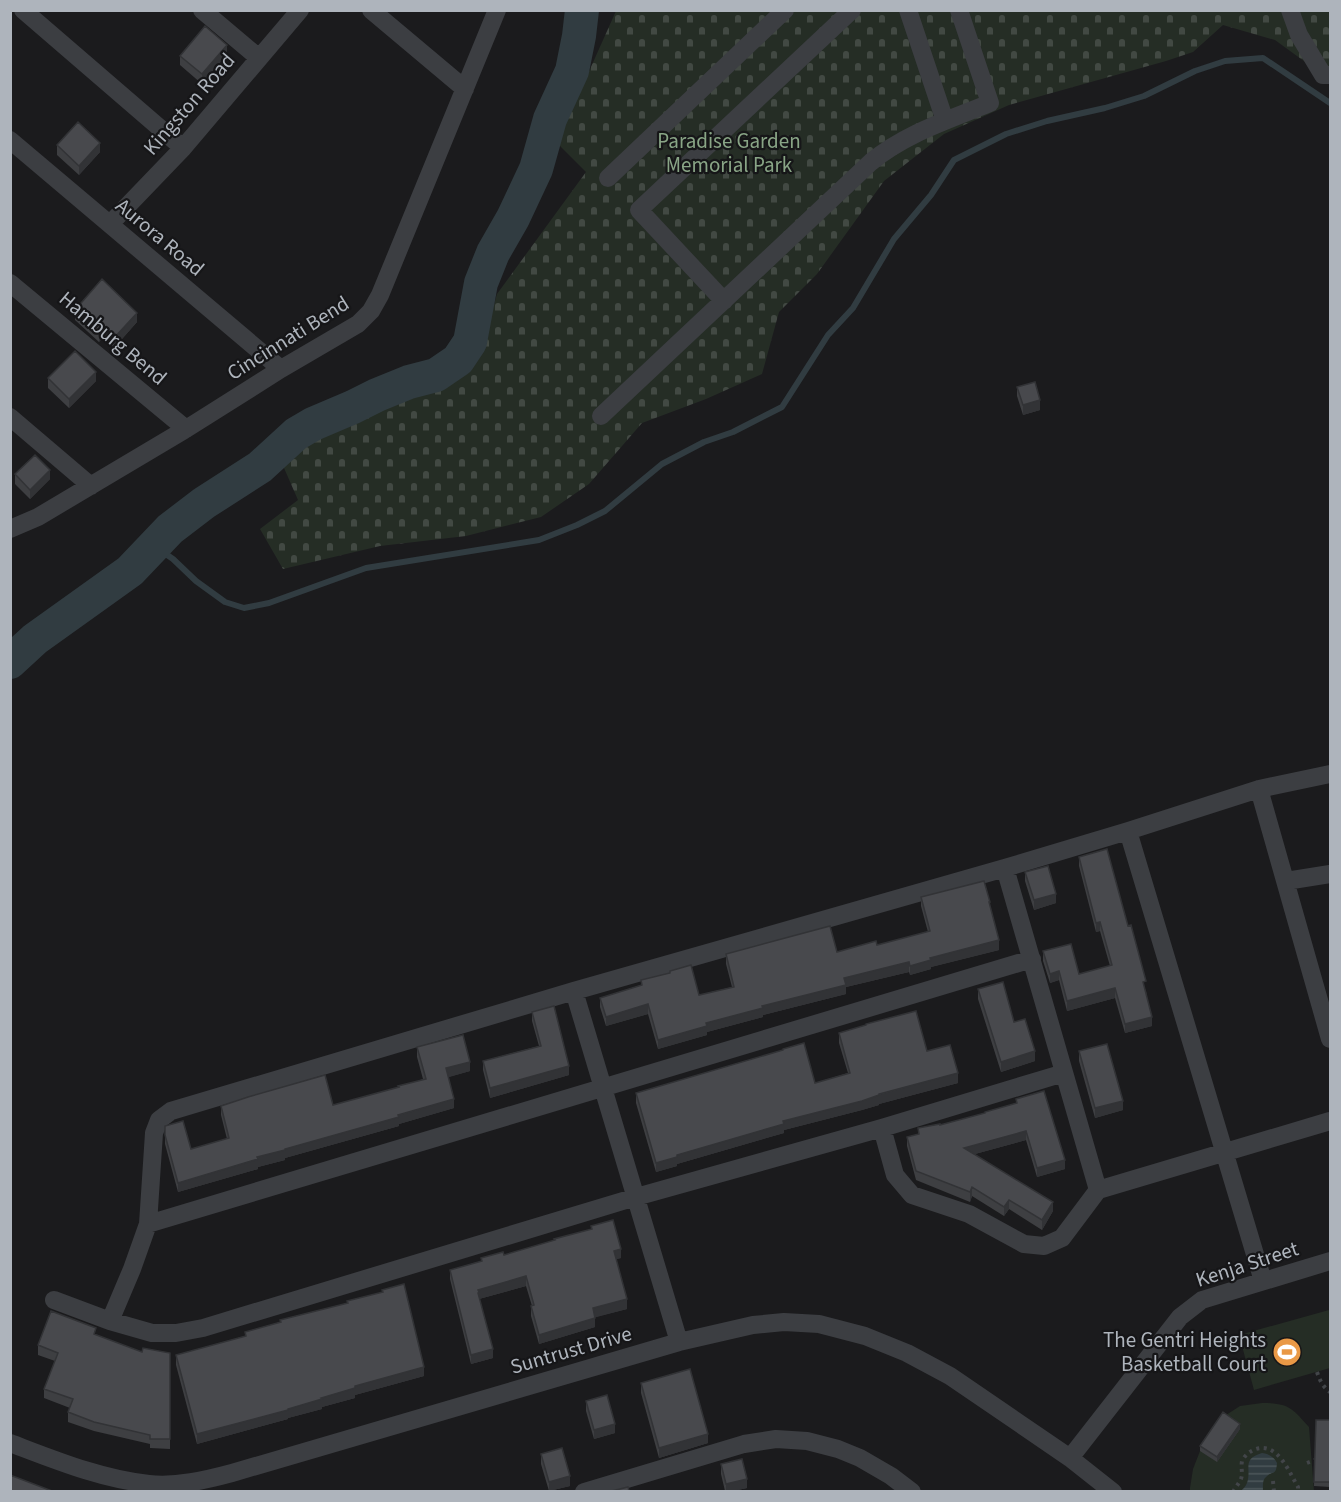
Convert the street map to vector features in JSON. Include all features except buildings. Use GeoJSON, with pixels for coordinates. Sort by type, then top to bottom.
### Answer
{"type":"FeatureCollection","features":[{"type":"Feature","properties":{"kind":"street"},"geometry":{"type":"LineString","coordinates":[[23,10],[183,148]]}},
{"type":"Feature","properties":{"kind":"street"},"geometry":{"type":"LineString","coordinates":[[202,10],[259,58]]}},
{"type":"Feature","properties":{"kind":"street","name":"Kingston Road"},"geometry":{"type":"LineString","coordinates":[[110,224],[183,148],[300,10]]}},
{"type":"Feature","properties":{"kind":"street"},"geometry":{"type":"LineString","coordinates":[[371,10],[465,89]]}},
{"type":"Feature","properties":{"kind":"street","name":"Cincinnati Bend"},"geometry":{"type":"LineString","coordinates":[[10,529],[38,517],[91,486],[358,324],[380,295],[497,10]]}},
{"type":"Feature","properties":{"kind":"street"},"geometry":{"type":"LineString","coordinates":[[608,178],[785,10]]}},
{"type":"Feature","properties":{"kind":"street"},"geometry":{"type":"LineString","coordinates":[[724,301],[639,210],[852,10]]}},
{"type":"Feature","properties":{"kind":"street"},"geometry":{"type":"LineString","coordinates":[[908,10],[945,121]]}},
{"type":"Feature","properties":{"kind":"street"},"geometry":{"type":"LineString","coordinates":[[602,416],[871,162],[912,135],[990,103],[959,10]]}},
{"type":"Feature","properties":{"kind":"street"},"geometry":{"type":"LineString","coordinates":[[1290,10],[1299,35],[1323,75],[1330,75]]}},
{"type":"Feature","properties":{"kind":"street","name":"Aurora Road"},"geometry":{"type":"LineString","coordinates":[[10,140],[281,369]]}},
{"type":"Feature","properties":{"kind":"street","name":"Hamburg Bend"},"geometry":{"type":"LineString","coordinates":[[10,282],[186,429]]}},
{"type":"Feature","properties":{"kind":"street"},"geometry":{"type":"LineString","coordinates":[[10,417],[91,486]]}},
{"type":"Feature","properties":{"kind":"street"},"geometry":{"type":"LineString","coordinates":[[110,1321],[148,1224],[154,1133],[159,1119],[171,1111],[574,991],[1005,868],[1259,789],[1330,774]]}},
{"type":"Feature","properties":{"kind":"street"},"geometry":{"type":"LineString","coordinates":[[1259,789],[1286,881],[1324,996],[1330,1040]]}},
{"type":"Feature","properties":{"kind":"street"},"geometry":{"type":"LineString","coordinates":[[1128,831],[1263,1281]]}},
{"type":"Feature","properties":{"kind":"street"},"geometry":{"type":"LineString","coordinates":[[1005,868],[1098,1190]]}},
{"type":"Feature","properties":{"kind":"street"},"geometry":{"type":"LineString","coordinates":[[1286,881],[1330,874]]}},
{"type":"Feature","properties":{"kind":"street"},"geometry":{"type":"LineString","coordinates":[[148,1224],[1032,959]]}},
{"type":"Feature","properties":{"kind":"street"},"geometry":{"type":"LineString","coordinates":[[574,991],[679,1342]]}},
{"type":"Feature","properties":{"kind":"street"},"geometry":{"type":"LineString","coordinates":[[54,1300],[110,1321],[152,1333],[176,1333],[203,1328],[636,1197],[882,1128],[1064,1073]]}},
{"type":"Feature","properties":{"kind":"street"},"geometry":{"type":"LineString","coordinates":[[882,1128],[895,1175],[912,1195],[969,1214],[1024,1244],[1044,1246],[1062,1238],[1098,1190],[1330,1121]]}},
{"type":"Feature","properties":{"kind":"street","name":"Kenja Street"},"geometry":{"type":"LineString","coordinates":[[1070,1458],[1180,1317],[1202,1299],[1330,1261]]}},
{"type":"Feature","properties":{"kind":"street","name":"Suntrust Drive"},"geometry":{"type":"LineString","coordinates":[[10,1443],[82,1470],[139,1483],[214,1485],[679,1342],[753,1325],[784,1322],[819,1324],[865,1336],[907,1353],[950,1376],[1070,1458],[1113,1491]]}},
{"type":"Feature","properties":{"kind":"street"},"geometry":{"type":"LineString","coordinates":[[584,1491],[744,1444],[776,1439],[807,1441],[838,1449],[860,1458],[912,1491]]}},
{"type":"Feature","properties":{"kind":"path"},"geometry":{"type":"LineString","coordinates":[[1317,1372],[1324,1388],[1330,1392]]}},
{"type":"Feature","properties":{"kind":"path"},"geometry":{"type":"LineString","coordinates":[[1233,1491],[1242,1476],[1244,1458],[1252,1451],[1263,1447],[1279,1455],[1298,1487],[1298,1491]]}},
{"type":"Feature","properties":{"kind":"path"},"geometry":{"type":"LineString","coordinates":[[1307,1463],[1315,1460]]}},
{"type":"Feature","properties":{"kind":"path"},"geometry":{"type":"LineString","coordinates":[[1273,1480],[1274,1491]]}},
{"type":"Feature","properties":{"kind":"green space","name":"Paradise Garden Memorial Park"},"geometry":{"type":"Polygon","coordinates":[[[616,11],[1330,11],[1330,80],[1275,40],[1223,25],[1193,52],[1009,105],[944,134],[884,181],[817,274],[779,312],[762,374],[706,399],[642,423],[589,484],[541,517],[466,536],[380,546],[283,569],[260,529],[298,500],[281,461],[352,412],[391,391],[462,376],[480,355],[497,294],[586,172],[557,143],[616,11]]]}},
{"type":"Feature","properties":{"kind":"green space","name":"The Gentri Heights Basketball Court"},"geometry":{"type":"Polygon","coordinates":[[[1329,1310],[1330,1368],[1254,1390],[1239,1335],[1329,1310]]]}},
{"type":"Feature","properties":{"kind":"green space"},"geometry":{"type":"Polygon","coordinates":[[[1262,1403],[1278,1404],[1289,1408],[1309,1427],[1314,1491],[1190,1492],[1193,1469],[1200,1451],[1223,1417],[1240,1406],[1262,1403]]]}},
{"type":"Feature","properties":{"kind":"shaded area"},"geometry":{"type":"Polygon","coordinates":[[[1262,1453],[1269,1455],[1277,1463],[1275,1472],[1265,1478],[1263,1491],[1241,1491],[1247,1483],[1249,1461],[1262,1453]]]}},
{"type":"Feature","properties":{"kind":"waterway"},"geometry":{"type":"LineString","coordinates":[[10,662],[35,639],[130,571],[170,529],[204,503],[260,467],[296,434],[377,395],[409,382],[436,375],[458,360],[470,342],[481,283],[493,253],[513,218],[536,169],[550,119],[572,71],[582,10]]}},
{"type":"Feature","properties":{"kind":"waterway"},"geometry":{"type":"LineString","coordinates":[[154,546],[225,602],[244,608],[269,603],[366,568],[539,540],[605,511],[662,464],[704,442],[733,432],[782,407],[828,335],[853,308],[894,239],[931,195],[954,160],[1006,134],[1144,96],[1195,71],[1225,61],[1263,58],[1330,103]]}},
{"type":"Feature","properties":{"kind":"place","name":"The Gentri Heights Basketball Court"},"geometry":{"type":"Point","coordinates":[1287,1352]}}]}
